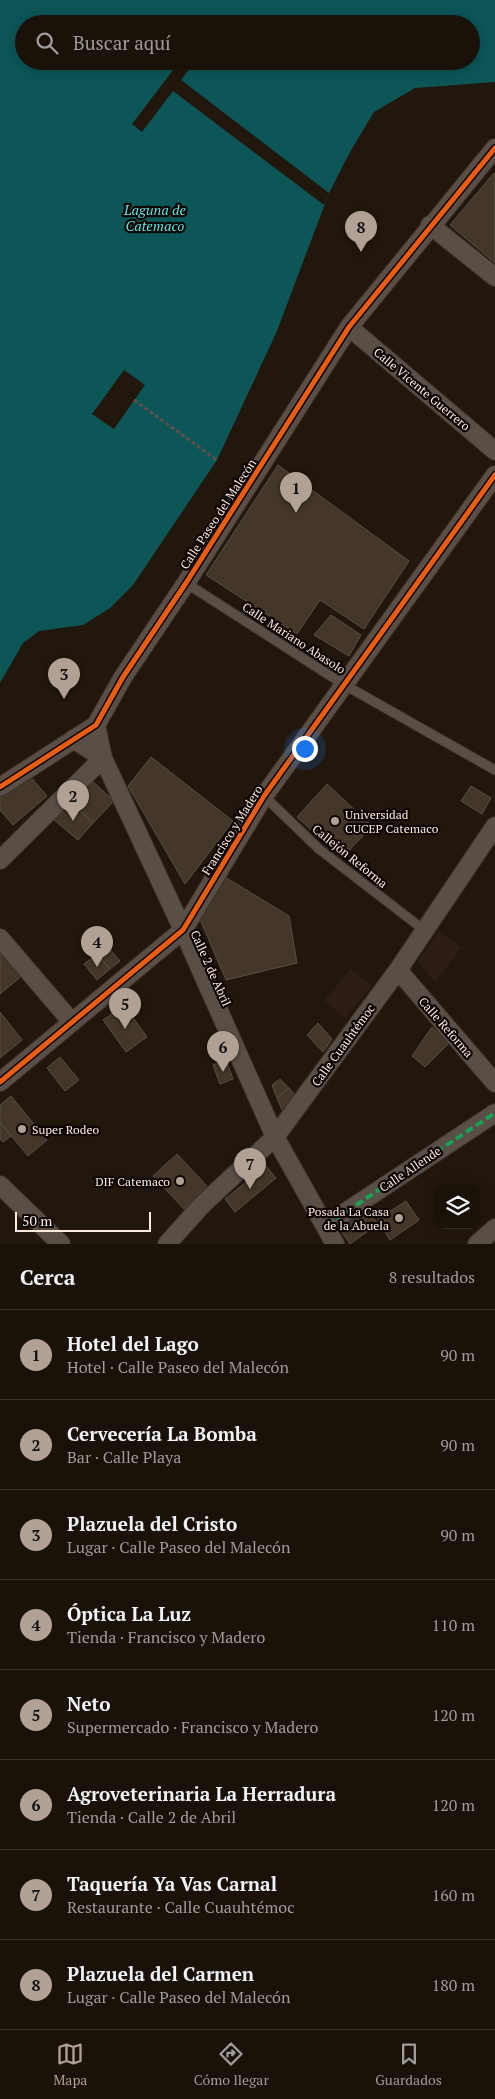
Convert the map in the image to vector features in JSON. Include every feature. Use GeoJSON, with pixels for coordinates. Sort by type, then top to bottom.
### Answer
{"type":"FeatureCollection","features":[{"type":"Feature","properties":{"kind":"street","name":"Calle Paseo del Malecón"},"geometry":{"type":"LineString","coordinates":[[0,787],[96,725],[123,677],[349,327],[430,225],[495,148]]}},
{"type":"Feature","properties":{"kind":"street"},"geometry":{"type":"LineString","coordinates":[[430,225],[495,277]]}},
{"type":"Feature","properties":{"kind":"street","name":"Calle Vicente Guerrero"},"geometry":{"type":"LineString","coordinates":[[349,327],[495,451]]}},
{"type":"Feature","properties":{"kind":"street","name":"Francisco y Madero"},"geometry":{"type":"LineString","coordinates":[[0,1082],[71,1021],[183,930],[264,796],[343,684],[495,476]]}},
{"type":"Feature","properties":{"kind":"street","name":"Calle 2 de Abril"},"geometry":{"type":"LineString","coordinates":[[96,725],[103,758],[183,930],[274,1137],[336,1244]]}},
{"type":"Feature","properties":{"kind":"street"},"geometry":{"type":"LineString","coordinates":[[0,860],[103,758],[73,739]]}},
{"type":"Feature","properties":{"kind":"street","name":"Calle Cuauhtémoc"},"geometry":{"type":"LineString","coordinates":[[167,1244],[202,1205],[274,1137],[398,970],[495,826]]}},
{"type":"Feature","properties":{"kind":"street"},"geometry":{"type":"LineString","coordinates":[[0,938],[71,1021]]}},
{"type":"Feature","properties":{"kind":"street","name":"Calle Reforma"},"geometry":{"type":"LineString","coordinates":[[398,970],[495,1083]]}},
{"type":"Feature","properties":{"kind":"street","name":"Calle Allende"},"geometry":{"type":"LineString","coordinates":[[326,1225],[495,1112]]}},
{"type":"Feature","properties":{"kind":"street"},"geometry":{"type":"LineString","coordinates":[[0,1185],[61,1244]]}},
{"type":"Feature","properties":{"kind":"street"},"geometry":{"type":"LineString","coordinates":[[477,1244],[495,1228]]}},
{"type":"Feature","properties":{"kind":"lane","name":"Calle Mariano Abasolo"},"geometry":{"type":"LineString","coordinates":[[186,582],[343,684],[495,770]]}},
{"type":"Feature","properties":{"kind":"lane","name":"Callejón Reforma"},"geometry":{"type":"LineString","coordinates":[[264,796],[319,849],[424,930]]}},
{"type":"Feature","properties":{"kind":"path"},"geometry":{"type":"LineString","coordinates":[[134,400],[218,460]]}},
{"type":"Feature","properties":{"kind":"shaded area"},"geometry":{"type":"Polygon","coordinates":[[[440,931],[461,948],[435,982],[418,961],[440,931]]]}},
{"type":"Feature","properties":{"kind":"shaded area"},"geometry":{"type":"Polygon","coordinates":[[[351,969],[372,986],[345,1018],[324,1000],[351,969]]]}},
{"type":"Feature","properties":{"kind":"water","name":"Laguna de Catemaco"},"geometry":{"type":"Polygon","coordinates":[[[0,0],[495,0],[495,82],[415,88],[374,112],[350,152],[329,193],[277,331],[217,460],[133,585],[110,608],[83,625],[39,631],[23,643],[0,683],[0,0]]]}},
{"type":"Feature","properties":{"kind":"pier"},"geometry":{"type":"Polygon","coordinates":[[[173,70],[188,70],[181,80],[329,193],[324,205],[173,91],[142,132],[132,124],[173,70]]]}},
{"type":"Feature","properties":{"kind":"pier"},"geometry":{"type":"Polygon","coordinates":[[[124,370],[145,385],[114,429],[92,414],[124,370]]]}},
{"type":"Feature","properties":{"kind":"building"},"geometry":{"type":"Polygon","coordinates":[[[495,174],[495,263],[450,225],[495,174]]]}},
{"type":"Feature","properties":{"kind":"building"},"geometry":{"type":"Polygon","coordinates":[[[278,465],[409,561],[364,629],[320,600],[297,634],[206,575],[278,465]]]}},
{"type":"Feature","properties":{"kind":"building"},"geometry":{"type":"Polygon","coordinates":[[[331,615],[361,635],[349,656],[314,635],[331,615]]]}},
{"type":"Feature","properties":{"kind":"building"},"geometry":{"type":"Polygon","coordinates":[[[151,757],[233,821],[185,884],[128,786],[151,757]]]}},
{"type":"Feature","properties":{"kind":"building"},"geometry":{"type":"Polygon","coordinates":[[[28,774],[47,796],[13,825],[0,810],[0,798],[28,774]]]}},
{"type":"Feature","properties":{"kind":"building"},"geometry":{"type":"Polygon","coordinates":[[[90,779],[114,801],[93,823],[70,801],[90,779]]]}},
{"type":"Feature","properties":{"kind":"building","name":"Universidad CUCEP Catemaco"},"geometry":{"type":"Polygon","coordinates":[[[327,784],[372,826],[342,858],[297,817],[327,784]]]}},
{"type":"Feature","properties":{"kind":"building"},"geometry":{"type":"Polygon","coordinates":[[[471,786],[491,798],[482,814],[461,801],[471,786]]]}},
{"type":"Feature","properties":{"kind":"building"},"geometry":{"type":"Polygon","coordinates":[[[70,801],[93,823],[78,840],[53,819],[70,801]]]}},
{"type":"Feature","properties":{"kind":"building"},"geometry":{"type":"Polygon","coordinates":[[[225,877],[289,916],[297,963],[226,980],[199,917],[225,877]]]}},
{"type":"Feature","properties":{"kind":"building"},"geometry":{"type":"Polygon","coordinates":[[[107,946],[120,961],[110,969],[97,954],[107,946]]]}},
{"type":"Feature","properties":{"kind":"building"},"geometry":{"type":"Polygon","coordinates":[[[0,949],[23,975],[0,994],[0,949]]]}},
{"type":"Feature","properties":{"kind":"building"},"geometry":{"type":"Polygon","coordinates":[[[97,954],[110,969],[97,980],[84,964],[97,954]]]}},
{"type":"Feature","properties":{"kind":"building"},"geometry":{"type":"Polygon","coordinates":[[[124,1005],[147,1037],[126,1052],[103,1020],[124,1005]]]}},
{"type":"Feature","properties":{"kind":"building"},"geometry":{"type":"Polygon","coordinates":[[[0,1012],[22,1040],[0,1058],[0,1012]]]}},
{"type":"Feature","properties":{"kind":"building"},"geometry":{"type":"Polygon","coordinates":[[[318,1023],[332,1039],[323,1052],[307,1035],[318,1023]]]}},
{"type":"Feature","properties":{"kind":"building"},"geometry":{"type":"Polygon","coordinates":[[[432,1027],[449,1043],[425,1067],[412,1056],[432,1027]]]}},
{"type":"Feature","properties":{"kind":"building"},"geometry":{"type":"Polygon","coordinates":[[[60,1057],[79,1080],[65,1091],[47,1068],[60,1057]]]}},
{"type":"Feature","properties":{"kind":"building"},"geometry":{"type":"Polygon","coordinates":[[[226,1060],[233,1079],[220,1084],[213,1065],[226,1060]]]}},
{"type":"Feature","properties":{"kind":"building"},"geometry":{"type":"Polygon","coordinates":[[[280,1079],[289,1088],[277,1098],[272,1085],[280,1079]]]}},
{"type":"Feature","properties":{"kind":"building"},"geometry":{"type":"Polygon","coordinates":[[[289,1088],[295,1095],[283,1112],[277,1098],[289,1088]]]}},
{"type":"Feature","properties":{"kind":"building","name":"Super Rodeo"},"geometry":{"type":"Polygon","coordinates":[[[11,1096],[47,1140],[28,1156],[0,1122],[0,1105],[11,1096]]]}},
{"type":"Feature","properties":{"kind":"building"},"geometry":{"type":"Polygon","coordinates":[[[0,1122],[11,1136],[3,1142],[0,1139],[0,1122]]]}},
{"type":"Feature","properties":{"kind":"building","name":"DIF Catemaco"},"geometry":{"type":"Polygon","coordinates":[[[177,1154],[208,1187],[184,1209],[153,1176],[177,1154]]]}},
{"type":"Feature","properties":{"kind":"building"},"geometry":{"type":"Polygon","coordinates":[[[266,1166],[276,1178],[235,1212],[225,1199],[266,1166]]]}},
{"type":"Feature","properties":{"kind":"building","name":"Posada La Casa de la Abuela"},"geometry":{"type":"Polygon","coordinates":[[[406,1201],[419,1220],[390,1240],[377,1220],[406,1201]]]}},
{"type":"Feature","properties":{"kind":"building"},"geometry":{"type":"Polygon","coordinates":[[[364,1204],[378,1224],[350,1244],[336,1224],[364,1204]]]}},
{"type":"Feature","properties":{"kind":"marked path"},"geometry":{"type":"LineString","coordinates":[[326,1225],[495,1113]]}},
{"type":"Feature","properties":{"kind":"cycle path"},"geometry":{"type":"LineString","coordinates":[[0,787],[96,725],[123,677],[186,583],[349,327],[495,148]]}},
{"type":"Feature","properties":{"kind":"cycle path"},"geometry":{"type":"LineString","coordinates":[[0,1082],[183,930],[264,796],[495,475]]}},
{"type":"Feature","properties":{"kind":"place","name":"Plazuela del Carmen"},"geometry":{"type":"Point","coordinates":[361,252]}},
{"type":"Feature","properties":{"kind":"place","name":"Hotel del Lago"},"geometry":{"type":"Point","coordinates":[296,513]}},
{"type":"Feature","properties":{"kind":"place","name":"Plazuela del Cristo"},"geometry":{"type":"Point","coordinates":[64,699]}},
{"type":"Feature","properties":{"kind":"place","name":"Cervecería La Bomba"},"geometry":{"type":"Point","coordinates":[73,821]}},
{"type":"Feature","properties":{"kind":"place","name":"Universidad CUCEP Catemaco"},"geometry":{"type":"Point","coordinates":[335,821]}},
{"type":"Feature","properties":{"kind":"place","name":"Óptica La Luz"},"geometry":{"type":"Point","coordinates":[97,967]}},
{"type":"Feature","properties":{"kind":"place","name":"Neto"},"geometry":{"type":"Point","coordinates":[125,1029]}},
{"type":"Feature","properties":{"kind":"place","name":"Agroveterinaria La Herradura"},"geometry":{"type":"Point","coordinates":[223,1072]}},
{"type":"Feature","properties":{"kind":"place","name":"Super Rodeo"},"geometry":{"type":"Point","coordinates":[22,1129]}},
{"type":"Feature","properties":{"kind":"place","name":"DIF Catemaco"},"geometry":{"type":"Point","coordinates":[180,1181]}},
{"type":"Feature","properties":{"kind":"place","name":"Taquería Ya Vas Carnal"},"geometry":{"type":"Point","coordinates":[250,1189]}},
{"type":"Feature","properties":{"kind":"place","name":"Posada La Casa de la Abuela"},"geometry":{"type":"Point","coordinates":[399,1218]}}]}
